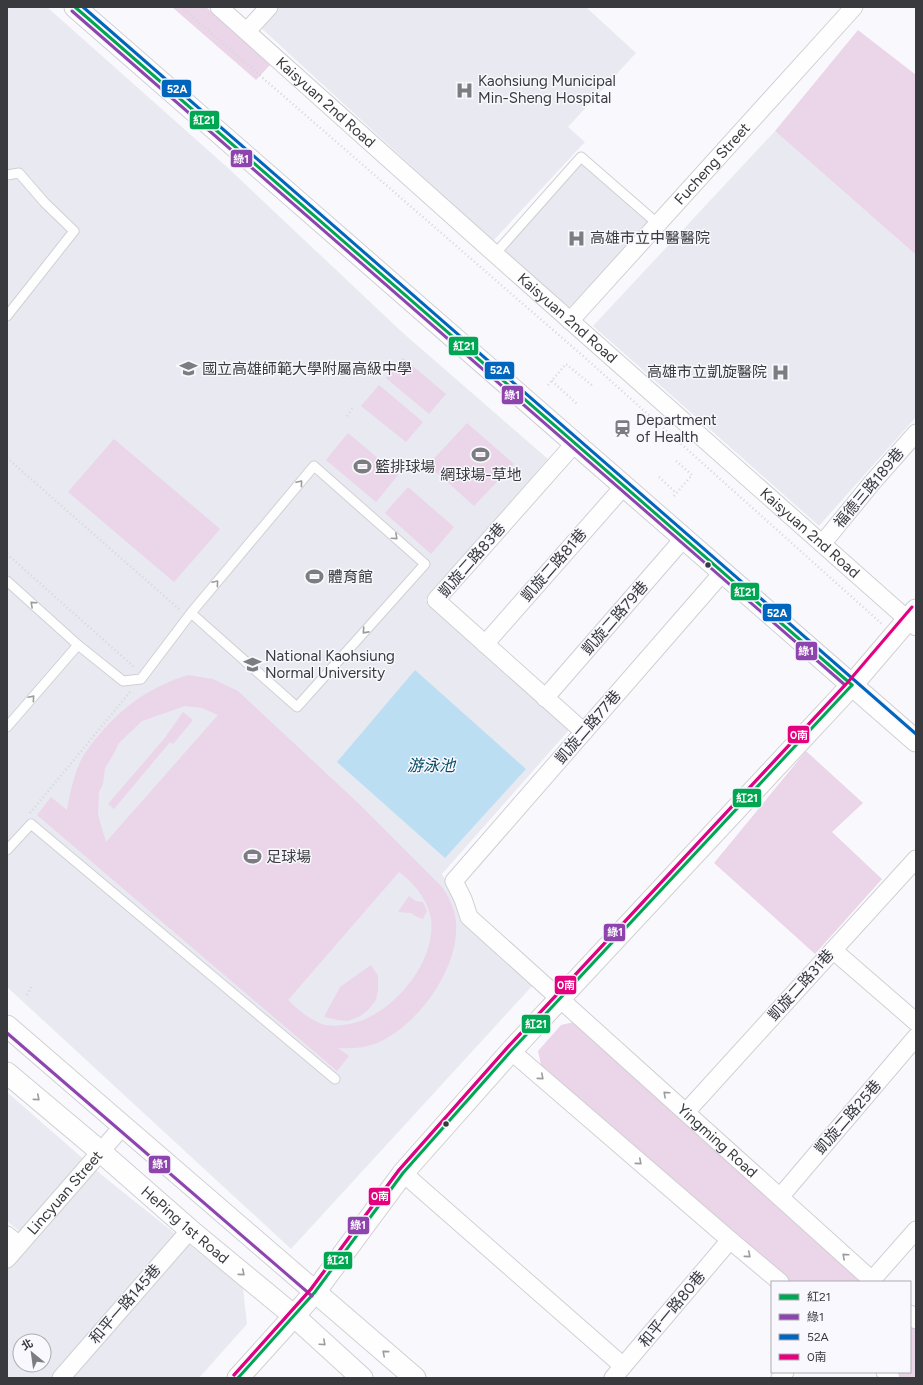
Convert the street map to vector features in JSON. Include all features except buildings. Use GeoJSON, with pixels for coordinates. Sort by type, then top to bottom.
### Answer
{"type":"FeatureCollection","features":[{"type":"Feature","properties":{"kind":"street"},"geometry":{"type":"LineString","coordinates":[[75,7],[916,741]]}},
{"type":"Feature","properties":{"kind":"street","name":"Kaisyuan 2nd Road"},"geometry":{"type":"LineString","coordinates":[[219,7],[248,31],[495,254],[822,544],[908,623]]}},
{"type":"Feature","properties":{"kind":"street"},"geometry":{"type":"LineString","coordinates":[[248,31],[269,7]]}},
{"type":"Feature","properties":{"kind":"street","name":"Fucheng Street"},"geometry":{"type":"LineString","coordinates":[[570,320],[854,7]]}},
{"type":"Feature","properties":{"kind":"street","name":"福德三路189巷"},"geometry":{"type":"LineString","coordinates":[[822,544],[870,484],[916,433]]}},
{"type":"Feature","properties":{"kind":"street","name":"凱旋二路83巷"},"geometry":{"type":"LineString","coordinates":[[575,443],[436,600],[584,732]]}},
{"type":"Feature","properties":{"kind":"street","name":"凱旋二路81巷"},"geometry":{"type":"LineString","coordinates":[[485,644],[624,486]]}},
{"type":"Feature","properties":{"kind":"street","name":"凱旋二路79巷"},"geometry":{"type":"LineString","coordinates":[[545,698],[684,538]]}},
{"type":"Feature","properties":{"kind":"street","name":"凱旋二路77巷"},"geometry":{"type":"LineString","coordinates":[[454,881],[723,572]]}},
{"type":"Feature","properties":{"kind":"street"},"geometry":{"type":"LineString","coordinates":[[238,1378],[315,1292],[404,1173],[511,1051],[908,623]]}},
{"type":"Feature","properties":{"kind":"street","name":"凱旋二路31巷"},"geometry":{"type":"LineString","coordinates":[[686,1112],[916,859]]}},
{"type":"Feature","properties":{"kind":"street","name":"Yingming Road"},"geometry":{"type":"LineString","coordinates":[[454,881],[463,899],[469,917],[873,1281]]}},
{"type":"Feature","properties":{"kind":"street"},"geometry":{"type":"LineString","coordinates":[[833,950],[916,1022]]}},
{"type":"Feature","properties":{"kind":"street"},"geometry":{"type":"LineString","coordinates":[[7,1026],[415,1378]]}},
{"type":"Feature","properties":{"kind":"street","name":"凱旋二路25巷"},"geometry":{"type":"LineString","coordinates":[[780,1197],[916,1038]]}},
{"type":"Feature","properties":{"kind":"street"},"geometry":{"type":"LineString","coordinates":[[511,1051],[779,1281]]}},
{"type":"Feature","properties":{"kind":"street","name":"HePing 1st Road"},"geometry":{"type":"LineString","coordinates":[[7,1073],[101,1152],[190,1230],[294,1316],[362,1378]]}},
{"type":"Feature","properties":{"kind":"street","name":"Lincyuan Street"},"geometry":{"type":"LineString","coordinates":[[7,1259],[13,1240],[101,1152],[123,1126]]}},
{"type":"Feature","properties":{"kind":"street"},"geometry":{"type":"LineString","coordinates":[[404,1173],[618,1372]]}},
{"type":"Feature","properties":{"kind":"street","name":"和平一路145巷"},"geometry":{"type":"LineString","coordinates":[[61,1378],[190,1230]]}},
{"type":"Feature","properties":{"kind":"street"},"geometry":{"type":"LineString","coordinates":[[873,1281],[916,1230]]}},
{"type":"Feature","properties":{"kind":"street","name":"和平一路80巷"},"geometry":{"type":"LineString","coordinates":[[618,1372],[730,1240]]}},
{"type":"Feature","properties":{"kind":"lane"},"geometry":{"type":"LineString","coordinates":[[495,254],[582,157],[658,224]]}},
{"type":"Feature","properties":{"kind":"lane"},"geometry":{"type":"LineString","coordinates":[[7,175],[19,172],[45,203],[74,231],[7,316]]}},
{"type":"Feature","properties":{"kind":"lane"},"geometry":{"type":"LineString","coordinates":[[7,581],[78,645],[123,681],[141,680],[191,613],[314,466],[425,564],[298,707],[191,613]]}},
{"type":"Feature","properties":{"kind":"lane"},"geometry":{"type":"LineString","coordinates":[[7,727],[78,645]]}},
{"type":"Feature","properties":{"kind":"lane"},"geometry":{"type":"LineString","coordinates":[[7,850],[31,824],[335,1080]]}},
{"type":"Feature","properties":{"kind":"path"},"geometry":{"type":"LineString","coordinates":[[181,7],[583,356],[908,623]]}},
{"type":"Feature","properties":{"kind":"path"},"geometry":{"type":"LineString","coordinates":[[548,385],[566,364],[594,387]]}},
{"type":"Feature","properties":{"kind":"path"},"geometry":{"type":"LineString","coordinates":[[552,381],[577,404]]}},
{"type":"Feature","properties":{"kind":"path"},"geometry":{"type":"LineString","coordinates":[[346,416],[353,408]]}},
{"type":"Feature","properties":{"kind":"path"},"geometry":{"type":"LineString","coordinates":[[7,458],[182,611]]}},
{"type":"Feature","properties":{"kind":"path"},"geometry":{"type":"LineString","coordinates":[[659,477],[675,494],[692,476],[675,460]]}},
{"type":"Feature","properties":{"kind":"path"},"geometry":{"type":"LineString","coordinates":[[7,554],[136,669]]}},
{"type":"Feature","properties":{"kind":"path"},"geometry":{"type":"LineString","coordinates":[[31,824],[30,812],[141,680]]}},
{"type":"Feature","properties":{"kind":"path"},"geometry":{"type":"LineString","coordinates":[[27,995],[32,985]]}},
{"type":"Feature","properties":{"kind":"shaded area","name":"National Kaohsiung Normal University"},"geometry":{"type":"Polygon","coordinates":[[[7,7],[47,7],[227,167],[402,332],[548,459],[425,600],[570,729],[442,874],[454,898],[461,922],[534,984],[291,1249],[7,987],[7,7]]]}},
{"type":"Feature","properties":{"kind":"shaded area"},"geometry":{"type":"Polygon","coordinates":[[[172,7],[206,7],[271,64],[256,80],[172,7]]]}},
{"type":"Feature","properties":{"kind":"shaded area","name":"Kaohsiung Municipal Min-Sheng Hospital"},"geometry":{"type":"Polygon","coordinates":[[[279,7],[586,7],[636,53],[568,127],[585,142],[493,241],[260,27],[279,7]]]}},
{"type":"Feature","properties":{"kind":"shaded area"},"geometry":{"type":"Polygon","coordinates":[[[858,30],[916,75],[916,255],[775,131],[858,30]]]}},
{"type":"Feature","properties":{"kind":"shaded area","name":"高雄市立凱旋醫院"},"geometry":{"type":"Polygon","coordinates":[[[775,131],[916,255],[916,417],[819,526],[593,326],[775,131]]]}},
{"type":"Feature","properties":{"kind":"shaded area","name":"高雄市立中醫醫院"},"geometry":{"type":"Polygon","coordinates":[[[582,162],[655,227],[571,313],[499,249],[582,162]]]}},
{"type":"Feature","properties":{"kind":"shaded area"},"geometry":{"type":"Polygon","coordinates":[[[403,358],[446,394],[429,414],[386,378],[403,358]]]}},
{"type":"Feature","properties":{"kind":"shaded area"},"geometry":{"type":"Polygon","coordinates":[[[379,385],[423,422],[406,442],[361,406],[379,385]]]}},
{"type":"Feature","properties":{"kind":"shaded area"},"geometry":{"type":"Polygon","coordinates":[[[467,423],[514,464],[474,506],[428,465],[467,423]]]}},
{"type":"Feature","properties":{"kind":"shaded area","name":"籃排球場"},"geometry":{"type":"Polygon","coordinates":[[[348,433],[398,475],[376,502],[326,460],[348,433]]]}},
{"type":"Feature","properties":{"kind":"shaded area"},"geometry":{"type":"Polygon","coordinates":[[[114,439],[220,529],[174,582],[68,492],[114,439]]]}},
{"type":"Feature","properties":{"kind":"shaded area","name":"籃排球場"},"geometry":{"type":"Polygon","coordinates":[[[408,487],[454,527],[431,554],[385,513],[408,487]]]}},
{"type":"Feature","properties":{"kind":"shaded area","name":"足球場"},"geometry":{"type":"Polygon","coordinates":[[[188,675],[213,679],[238,691],[357,802],[442,887],[452,904],[456,930],[454,949],[447,969],[424,1006],[409,1022],[393,1034],[377,1043],[353,1048],[338,1048],[349,1056],[337,1071],[37,815],[51,797],[67,810],[72,784],[81,760],[94,740],[128,706],[150,691],[188,675]],[[185,706],[142,721],[119,743],[105,768],[103,784],[99,792],[98,815],[106,842],[218,715],[202,708],[185,706]],[[399,872],[288,1000],[310,1018],[330,1026],[360,1021],[377,1013],[392,1002],[418,971],[426,954],[431,936],[431,919],[427,905],[420,892],[399,872]]]}},
{"type":"Feature","properties":{"kind":"shaded area"},"geometry":{"type":"Polygon","coordinates":[[[183,712],[193,720],[173,744],[170,742],[114,809],[108,804],[164,739],[183,712]]]}},
{"type":"Feature","properties":{"kind":"shaded area"},"geometry":{"type":"Polygon","coordinates":[[[806,751],[863,803],[832,832],[882,879],[815,954],[714,863],[806,751]]]}},
{"type":"Feature","properties":{"kind":"shaded area"},"geometry":{"type":"Polygon","coordinates":[[[409,896],[416,901],[423,902],[427,911],[423,919],[411,913],[398,912],[409,896]]]}},
{"type":"Feature","properties":{"kind":"shaded area"},"geometry":{"type":"Polygon","coordinates":[[[371,965],[378,976],[378,990],[376,1000],[368,1010],[360,1016],[348,1021],[324,1017],[340,987],[371,965]]]}},
{"type":"Feature","properties":{"kind":"shaded area"},"geometry":{"type":"Polygon","coordinates":[[[574,1022],[862,1281],[783,1281],[541,1065],[538,1051],[561,1025],[574,1022]]]}},
{"type":"Feature","properties":{"kind":"shaded area"},"geometry":{"type":"Polygon","coordinates":[[[7,1092],[103,1176],[243,1288],[247,1324],[199,1378],[7,1378],[7,1269],[31,1241],[7,1221],[7,1092]]]}},
{"type":"Feature","properties":{"kind":"shaded area"},"geometry":{"type":"Polygon","coordinates":[[[911,1325],[916,1330],[916,1378],[891,1378],[886,1373],[911,1373],[911,1325]]]}},
{"type":"Feature","properties":{"kind":"water","name":"游泳池"},"geometry":{"type":"Polygon","coordinates":[[[415,670],[526,769],[445,858],[337,762],[415,670]]]}},
{"type":"Feature","properties":{"kind":"transit line","name":"紅21"},"geometry":{"type":"LineString","coordinates":[[75,7],[852,685]]}},
{"type":"Feature","properties":{"kind":"transit line","name":"52A"},"geometry":{"type":"LineString","coordinates":[[83,7],[916,734]]}},
{"type":"Feature","properties":{"kind":"transit line","name":"綠1"},"geometry":{"type":"LineString","coordinates":[[72,11],[845,685],[507,1048],[399,1170],[311,1289],[234,1375]]}},
{"type":"Feature","properties":{"kind":"transit line","name":"0南"},"geometry":{"type":"LineString","coordinates":[[234,1375],[311,1289],[399,1170],[507,1048],[848,682],[912,607]]}},
{"type":"Feature","properties":{"kind":"transit line","name":"紅21"},"geometry":{"type":"LineString","coordinates":[[238,1378],[315,1292],[403,1173],[511,1051],[852,685]]}},
{"type":"Feature","properties":{"kind":"transit line","name":"綠1"},"geometry":{"type":"LineString","coordinates":[[7,1033],[312,1296]]}},
{"type":"Feature","properties":{"kind":"place","name":"Kaohsiung Municipal Min-Sheng Hospital"},"geometry":{"type":"Point","coordinates":[465,90]}},
{"type":"Feature","properties":{"kind":"place","name":"高雄市立中醫醫院"},"geometry":{"type":"Point","coordinates":[577,238]}},
{"type":"Feature","properties":{"kind":"place","name":"國立高雄師範大學附屬高級中學"},"geometry":{"type":"Point","coordinates":[189,369]}},
{"type":"Feature","properties":{"kind":"place","name":"高雄市立凱旋醫院"},"geometry":{"type":"Point","coordinates":[780,372]}},
{"type":"Feature","properties":{"kind":"place","name":"Department of Health"},"geometry":{"type":"Point","coordinates":[623,429]}},
{"type":"Feature","properties":{"kind":"place","name":"網球場-草地"},"geometry":{"type":"Point","coordinates":[481,454]}},
{"type":"Feature","properties":{"kind":"place","name":"籃排球場"},"geometry":{"type":"Point","coordinates":[362,467]}},
{"type":"Feature","properties":{"kind":"place","name":"體育館"},"geometry":{"type":"Point","coordinates":[315,577]}},
{"type":"Feature","properties":{"kind":"place","name":"National Kaohsiung Normal University"},"geometry":{"type":"Point","coordinates":[252,665]}},
{"type":"Feature","properties":{"kind":"place","name":"足球場"},"geometry":{"type":"Point","coordinates":[253,857]}}]}
